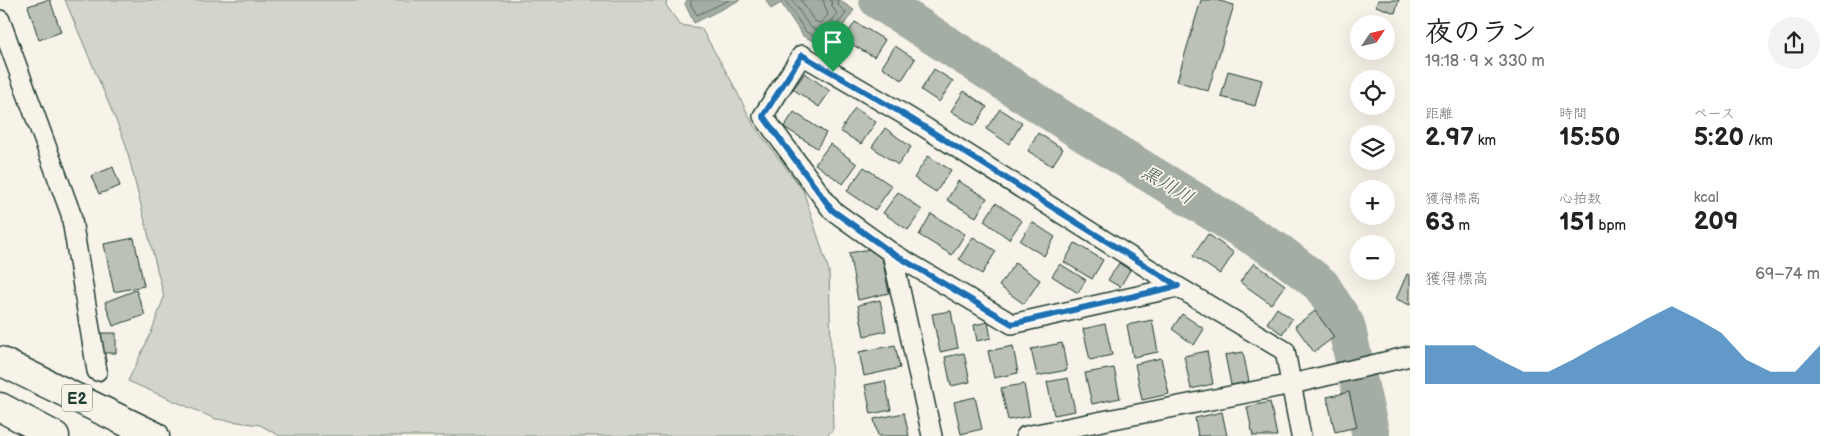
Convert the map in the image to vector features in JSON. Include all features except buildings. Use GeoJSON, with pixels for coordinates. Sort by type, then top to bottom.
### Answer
{"type":"FeatureCollection","features":[{"type":"Feature","properties":{"kind":"highway","name":"E2"},"geometry":{"type":"LineString","coordinates":[[0,361],[154,436]]}},
{"type":"Feature","properties":{"kind":"highway"},"geometry":{"type":"LineString","coordinates":[[0,407],[55,436]]}},
{"type":"Feature","properties":{"kind":"street"},"geometry":{"type":"LineString","coordinates":[[0,20],[71,214],[98,371]]}},
{"type":"Feature","properties":{"kind":"street"},"geometry":{"type":"LineString","coordinates":[[1178,286],[1012,324],[892,253],[832,210],[763,116],[802,55],[910,118],[1178,286],[1285,350],[1301,436]]}},
{"type":"Feature","properties":{"kind":"street"},"geometry":{"type":"LineString","coordinates":[[892,253],[932,436]]}},
{"type":"Feature","properties":{"kind":"street"},"geometry":{"type":"LineString","coordinates":[[1026,436],[1292,384],[1410,356]]}},
{"type":"Feature","properties":{"kind":"shaded area"},"geometry":{"type":"Polygon","coordinates":[[[65,0],[667,0],[666,5],[680,25],[701,28],[732,82],[754,126],[803,190],[829,271],[833,429],[827,436],[280,436],[260,425],[216,419],[128,381],[151,333],[164,297],[125,142],[65,0]]]}},
{"type":"Feature","properties":{"kind":"water"},"geometry":{"type":"Polygon","coordinates":[[[687,0],[740,0],[694,23],[685,4],[687,0]]]}},
{"type":"Feature","properties":{"kind":"water"},"geometry":{"type":"Polygon","coordinates":[[[766,0],[839,0],[854,10],[828,48],[803,36],[781,3],[771,9],[766,0]]]}},
{"type":"Feature","properties":{"kind":"waterway","name":"黒川川"},"geometry":{"type":"LineString","coordinates":[[878,0],[1085,134],[1280,253],[1321,285],[1346,325],[1371,436]]}},
{"type":"Feature","properties":{"kind":"route"},"geometry":{"type":"LineString","coordinates":[[802,55],[833,72],[1178,286],[1012,324],[892,253],[832,210],[763,116],[802,55]]}}]}
